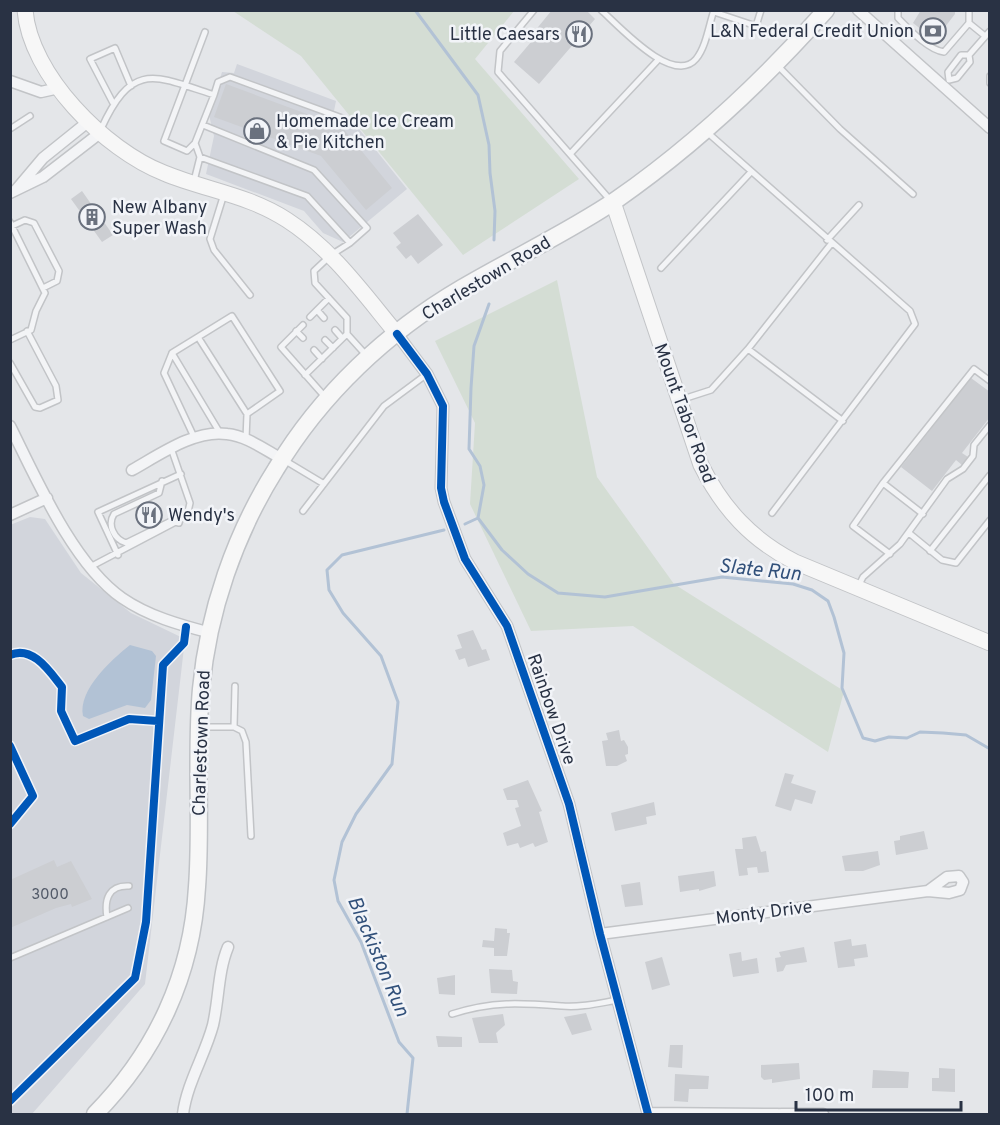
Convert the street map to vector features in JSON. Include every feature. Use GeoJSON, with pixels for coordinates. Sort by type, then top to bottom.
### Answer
{"type":"FeatureCollection","features":[{"type":"Feature","properties":{"kind":"main road","name":"Charlestown Road"},"geometry":{"type":"LineString","coordinates":[[95,1114],[129,1077],[146,1052],[173,1000],[183,972],[192,934],[198,885],[199,727],[202,676],[230,562],[259,498],[282,459],[327,399],[368,357],[463,288],[613,202],[706,132],[777,65],[826,10]]}},
{"type":"Feature","properties":{"kind":"street"},"geometry":{"type":"LineString","coordinates":[[25,10],[32,45],[59,88],[94,127],[147,165],[254,203],[287,220],[331,255],[397,334]]}},
{"type":"Feature","properties":{"kind":"street"},"geometry":{"type":"LineString","coordinates":[[858,10],[946,83],[990,128]]}},
{"type":"Feature","properties":{"kind":"street"},"geometry":{"type":"LineString","coordinates":[[10,81],[41,92],[59,88]]}},
{"type":"Feature","properties":{"kind":"street"},"geometry":{"type":"LineString","coordinates":[[12,189],[43,158],[94,127]]}},
{"type":"Feature","properties":{"kind":"street","name":"Mount Tabor Road"},"geometry":{"type":"LineString","coordinates":[[613,202],[700,465],[720,499],[739,523],[775,552],[857,589],[990,643]]}},
{"type":"Feature","properties":{"kind":"street","name":"Rainbow Drive"},"geometry":{"type":"LineString","coordinates":[[397,334],[426,374],[443,406],[441,488],[444,502],[465,559],[507,626],[569,804],[600,934],[648,1114]]}},
{"type":"Feature","properties":{"kind":"street"},"geometry":{"type":"LineString","coordinates":[[10,426],[47,498],[89,568],[121,598],[144,611],[211,633]]}},
{"type":"Feature","properties":{"kind":"street"},"geometry":{"type":"LineString","coordinates":[[132,470],[171,448],[220,433],[246,439],[282,459]]}},
{"type":"Feature","properties":{"kind":"street"},"geometry":{"type":"LineString","coordinates":[[10,515],[47,498]]}},
{"type":"Feature","properties":{"kind":"street","name":"Monty Drive"},"geometry":{"type":"LineString","coordinates":[[600,934],[928,891]]}},
{"type":"Feature","properties":{"kind":"street"},"geometry":{"type":"LineString","coordinates":[[183,1114],[219,1003],[221,969],[228,947]]}},
{"type":"Feature","properties":{"kind":"street"},"geometry":{"type":"LineString","coordinates":[[648,1114],[823,1114]]}},
{"type":"Feature","properties":{"kind":"lane"},"geometry":{"type":"LineString","coordinates":[[534,10],[500,51],[497,62],[498,72],[613,202]]}},
{"type":"Feature","properties":{"kind":"lane"},"geometry":{"type":"LineString","coordinates":[[601,10],[658,60],[682,67],[691,64],[698,56],[714,11],[756,26],[761,10]]}},
{"type":"Feature","properties":{"kind":"lane"},"geometry":{"type":"LineString","coordinates":[[898,10],[898,18],[937,51],[944,52],[969,23],[969,10]]}},
{"type":"Feature","properties":{"kind":"lane"},"geometry":{"type":"LineString","coordinates":[[969,23],[985,36]]}},
{"type":"Feature","properties":{"kind":"lane"},"geometry":{"type":"LineString","coordinates":[[946,83],[957,78],[970,62],[969,55],[990,31]]}},
{"type":"Feature","properties":{"kind":"lane"},"geometry":{"type":"LineString","coordinates":[[205,32],[164,141],[186,151],[195,143],[219,82],[230,77],[345,119]]}},
{"type":"Feature","properties":{"kind":"lane"},"geometry":{"type":"LineString","coordinates":[[113,103],[90,59],[115,48],[131,86]]}},
{"type":"Feature","properties":{"kind":"lane"},"geometry":{"type":"LineString","coordinates":[[946,83],[948,72],[961,55],[969,55]]}},
{"type":"Feature","properties":{"kind":"lane"},"geometry":{"type":"LineString","coordinates":[[571,153],[658,60]]}},
{"type":"Feature","properties":{"kind":"lane"},"geometry":{"type":"LineString","coordinates":[[777,65],[840,129],[913,194]]}},
{"type":"Feature","properties":{"kind":"lane"},"geometry":{"type":"LineString","coordinates":[[94,127],[113,103],[131,86],[144,79],[158,76],[214,95]]}},
{"type":"Feature","properties":{"kind":"lane"},"geometry":{"type":"LineString","coordinates":[[990,76],[990,83]]}},
{"type":"Feature","properties":{"kind":"lane"},"geometry":{"type":"LineString","coordinates":[[10,129],[30,116]]}},
{"type":"Feature","properties":{"kind":"lane"},"geometry":{"type":"LineString","coordinates":[[203,125],[314,170],[367,228],[350,243],[331,255],[314,272],[315,283],[347,318],[345,336],[305,375]]}},
{"type":"Feature","properties":{"kind":"lane"},"geometry":{"type":"LineString","coordinates":[[706,132],[910,311],[915,324],[772,513]]}},
{"type":"Feature","properties":{"kind":"lane"},"geometry":{"type":"LineString","coordinates":[[193,183],[200,157],[195,143]]}},
{"type":"Feature","properties":{"kind":"lane"},"geometry":{"type":"LineString","coordinates":[[200,157],[307,196],[350,243]]}},
{"type":"Feature","properties":{"kind":"lane"},"geometry":{"type":"LineString","coordinates":[[661,268],[751,172]]}},
{"type":"Feature","properties":{"kind":"lane"},"geometry":{"type":"LineString","coordinates":[[224,192],[210,239],[214,250],[250,295]]}},
{"type":"Feature","properties":{"kind":"lane"},"geometry":{"type":"LineString","coordinates":[[677,400],[711,390],[748,349],[859,205]]}},
{"type":"Feature","properties":{"kind":"lane"},"geometry":{"type":"LineString","coordinates":[[10,340],[31,330],[36,311],[45,293],[11,224],[25,220],[34,223],[54,262],[59,276],[57,281],[43,288]]}},
{"type":"Feature","properties":{"kind":"lane"},"geometry":{"type":"LineString","coordinates":[[310,317],[329,298]]}},
{"type":"Feature","properties":{"kind":"lane"},"geometry":{"type":"LineString","coordinates":[[317,310],[324,318]]}},
{"type":"Feature","properties":{"kind":"lane"},"geometry":{"type":"LineString","coordinates":[[195,439],[164,373],[172,353],[232,316],[280,390],[247,414]]}},
{"type":"Feature","properties":{"kind":"lane"},"geometry":{"type":"LineString","coordinates":[[303,325],[281,347],[327,399]]}},
{"type":"Feature","properties":{"kind":"lane"},"geometry":{"type":"LineString","coordinates":[[335,330],[368,357]]}},
{"type":"Feature","properties":{"kind":"lane"},"geometry":{"type":"LineString","coordinates":[[10,363],[35,407],[40,408],[58,400],[57,386],[27,331]]}},
{"type":"Feature","properties":{"kind":"lane"},"geometry":{"type":"LineString","coordinates":[[296,331],[303,338]]}},
{"type":"Feature","properties":{"kind":"lane"},"geometry":{"type":"LineString","coordinates":[[198,337],[247,414],[246,439]]}},
{"type":"Feature","properties":{"kind":"lane"},"geometry":{"type":"LineString","coordinates":[[325,340],[333,348]]}},
{"type":"Feature","properties":{"kind":"lane"},"geometry":{"type":"LineString","coordinates":[[748,349],[843,421]]}},
{"type":"Feature","properties":{"kind":"lane"},"geometry":{"type":"LineString","coordinates":[[314,350],[321,358]]}},
{"type":"Feature","properties":{"kind":"lane"},"geometry":{"type":"LineString","coordinates":[[172,353],[220,433]]}},
{"type":"Feature","properties":{"kind":"lane"},"geometry":{"type":"LineString","coordinates":[[890,554],[853,526],[883,483],[974,369],[990,381]]}},
{"type":"Feature","properties":{"kind":"lane"},"geometry":{"type":"LineString","coordinates":[[303,511],[384,406],[426,374]]}},
{"type":"Feature","properties":{"kind":"lane"},"geometry":{"type":"LineString","coordinates":[[857,589],[863,577],[890,554],[909,533],[947,479],[963,469],[974,456],[975,445],[990,425]]}},
{"type":"Feature","properties":{"kind":"lane"},"geometry":{"type":"LineString","coordinates":[[89,568],[179,523],[187,516],[190,503],[171,448]]}},
{"type":"Feature","properties":{"kind":"lane"},"geometry":{"type":"LineString","coordinates":[[282,459],[324,484]]}},
{"type":"Feature","properties":{"kind":"lane"},"geometry":{"type":"LineString","coordinates":[[118,555],[98,512],[181,474]]}},
{"type":"Feature","properties":{"kind":"lane"},"geometry":{"type":"LineString","coordinates":[[930,551],[990,475]]}},
{"type":"Feature","properties":{"kind":"lane"},"geometry":{"type":"LineString","coordinates":[[162,482],[159,493],[114,514],[111,527],[116,537],[126,543],[171,521],[179,523]]}},
{"type":"Feature","properties":{"kind":"lane"},"geometry":{"type":"LineString","coordinates":[[883,483],[923,514]]}},
{"type":"Feature","properties":{"kind":"lane"},"geometry":{"type":"LineString","coordinates":[[909,533],[946,562],[958,562],[990,520]]}},
{"type":"Feature","properties":{"kind":"lane"},"geometry":{"type":"LineString","coordinates":[[234,727],[235,686]]}},
{"type":"Feature","properties":{"kind":"lane"},"geometry":{"type":"LineString","coordinates":[[199,727],[234,727],[242,731],[246,742],[251,836]]}},
{"type":"Feature","properties":{"kind":"lane"},"geometry":{"type":"LineString","coordinates":[[107,917],[106,902],[110,894],[116,888],[129,885]]}},
{"type":"Feature","properties":{"kind":"lane"},"geometry":{"type":"LineString","coordinates":[[10,958],[128,908]]}},
{"type":"Feature","properties":{"kind":"lane"},"geometry":{"type":"LineString","coordinates":[[452,1014],[483,1004],[542,1003],[563,1006],[618,1000]]}},
{"type":"Feature","properties":{"kind":"shaded area"},"geometry":{"type":"Polygon","coordinates":[[[233,11],[514,11],[475,59],[579,179],[463,255],[301,56],[233,11]]]}},
{"type":"Feature","properties":{"kind":"shaded area"},"geometry":{"type":"Polygon","coordinates":[[[237,64],[336,101],[334,111],[351,119],[407,189],[343,242],[323,233],[304,211],[206,174],[214,136],[209,115],[222,72],[234,73],[237,64]]]}},
{"type":"Feature","properties":{"kind":"shaded area"},"geometry":{"type":"Polygon","coordinates":[[[557,280],[597,477],[674,584],[844,691],[828,752],[633,626],[531,631],[470,504],[475,423],[435,341],[557,280]]]}},
{"type":"Feature","properties":{"kind":"shaded area"},"geometry":{"type":"Polygon","coordinates":[[[30,517],[45,519],[81,573],[131,613],[185,639],[145,984],[32,1114],[10,1114],[10,525],[30,517]]]}},
{"type":"Feature","properties":{"kind":"water"},"geometry":{"type":"Polygon","coordinates":[[[130,645],[152,651],[156,656],[151,700],[145,708],[127,705],[89,719],[83,716],[83,706],[91,686],[105,667],[130,645]]]}},
{"type":"Feature","properties":{"kind":"building"},"geometry":{"type":"Polygon","coordinates":[[[552,10],[586,10],[595,19],[539,84],[514,62],[537,35],[534,32],[552,10]]]}},
{"type":"Feature","properties":{"kind":"building","name":"L&N Federal Credit Union"},"geometry":{"type":"Polygon","coordinates":[[[921,10],[955,10],[955,14],[935,40],[913,23],[921,10]]]}},
{"type":"Feature","properties":{"kind":"building"},"geometry":{"type":"Polygon","coordinates":[[[226,84],[342,127],[392,188],[366,210],[321,156],[214,117],[226,84]]]}},
{"type":"Feature","properties":{"kind":"building","name":"New Albany Super Wash"},"geometry":{"type":"Polygon","coordinates":[[[82,191],[113,235],[102,242],[71,199],[82,191]]]}},
{"type":"Feature","properties":{"kind":"building"},"geometry":{"type":"Polygon","coordinates":[[[418,214],[443,245],[418,264],[411,255],[406,259],[396,247],[401,243],[393,233],[418,214]]]}},
{"type":"Feature","properties":{"kind":"building"},"geometry":{"type":"Polygon","coordinates":[[[971,378],[990,392],[990,417],[962,453],[968,457],[962,465],[956,460],[932,491],[901,467],[971,378]]]}},
{"type":"Feature","properties":{"kind":"building"},"geometry":{"type":"Polygon","coordinates":[[[473,630],[482,650],[486,649],[490,660],[468,667],[465,658],[459,660],[455,650],[462,648],[457,635],[473,630]]]}},
{"type":"Feature","properties":{"kind":"building"},"geometry":{"type":"Polygon","coordinates":[[[619,730],[621,741],[624,740],[628,747],[628,754],[625,755],[627,761],[617,766],[606,766],[602,741],[608,740],[606,733],[619,730]]]}},
{"type":"Feature","properties":{"kind":"building"},"geometry":{"type":"Polygon","coordinates":[[[785,773],[794,775],[791,783],[816,791],[812,804],[795,799],[791,811],[775,806],[785,773]]]}},
{"type":"Feature","properties":{"kind":"building"},"geometry":{"type":"Polygon","coordinates":[[[528,780],[542,811],[539,812],[548,842],[535,847],[533,843],[520,848],[518,843],[507,846],[503,833],[521,826],[515,808],[519,807],[517,800],[507,800],[503,789],[528,780]]]}},
{"type":"Feature","properties":{"kind":"building"},"geometry":{"type":"Polygon","coordinates":[[[654,802],[656,815],[646,817],[647,824],[615,831],[611,813],[654,802]]]}},
{"type":"Feature","properties":{"kind":"building"},"geometry":{"type":"Polygon","coordinates":[[[924,831],[928,849],[896,855],[894,841],[900,840],[900,836],[924,831]]]}},
{"type":"Feature","properties":{"kind":"building"},"geometry":{"type":"Polygon","coordinates":[[[756,836],[761,852],[766,851],[769,872],[758,873],[757,867],[747,868],[748,875],[739,876],[735,849],[743,849],[742,838],[756,836]]]}},
{"type":"Feature","properties":{"kind":"building"},"geometry":{"type":"Polygon","coordinates":[[[878,851],[880,865],[863,871],[845,871],[842,856],[878,851]]]}},
{"type":"Feature","properties":{"kind":"building"},"geometry":{"type":"Polygon","coordinates":[[[54,860],[57,867],[71,861],[92,899],[72,907],[71,904],[56,908],[10,928],[10,880],[54,860]]]}},
{"type":"Feature","properties":{"kind":"building"},"geometry":{"type":"Polygon","coordinates":[[[714,871],[716,886],[699,891],[699,889],[680,892],[678,876],[714,871]]]}},
{"type":"Feature","properties":{"kind":"building"},"geometry":{"type":"Polygon","coordinates":[[[640,882],[643,905],[625,907],[621,885],[640,882]]]}},
{"type":"Feature","properties":{"kind":"building"},"geometry":{"type":"Polygon","coordinates":[[[495,928],[507,929],[507,933],[510,933],[507,956],[494,956],[494,948],[482,947],[483,940],[494,941],[495,928]]]}},
{"type":"Feature","properties":{"kind":"building"},"geometry":{"type":"Polygon","coordinates":[[[851,939],[852,946],[866,944],[868,957],[854,959],[855,966],[838,968],[834,942],[851,939]]]}},
{"type":"Feature","properties":{"kind":"building"},"geometry":{"type":"Polygon","coordinates":[[[804,947],[807,962],[786,965],[783,971],[777,972],[775,958],[781,957],[779,952],[804,947]]]}},
{"type":"Feature","properties":{"kind":"building"},"geometry":{"type":"Polygon","coordinates":[[[741,952],[742,961],[757,958],[759,973],[733,977],[729,954],[741,952]]]}},
{"type":"Feature","properties":{"kind":"building"},"geometry":{"type":"Polygon","coordinates":[[[662,957],[670,985],[652,990],[645,962],[662,957]]]}},
{"type":"Feature","properties":{"kind":"building"},"geometry":{"type":"Polygon","coordinates":[[[489,969],[512,970],[513,981],[518,982],[517,994],[491,993],[489,969]]]}},
{"type":"Feature","properties":{"kind":"building"},"geometry":{"type":"Polygon","coordinates":[[[455,975],[455,995],[439,994],[437,978],[455,975]]]}},
{"type":"Feature","properties":{"kind":"building"},"geometry":{"type":"Polygon","coordinates":[[[586,1013],[592,1030],[572,1035],[564,1017],[586,1013]]]}},
{"type":"Feature","properties":{"kind":"building"},"geometry":{"type":"Polygon","coordinates":[[[503,1014],[505,1025],[496,1033],[498,1043],[479,1043],[472,1018],[503,1014]]]}},
{"type":"Feature","properties":{"kind":"building"},"geometry":{"type":"Polygon","coordinates":[[[436,1036],[462,1037],[462,1047],[438,1047],[436,1036]]]}},
{"type":"Feature","properties":{"kind":"building"},"geometry":{"type":"Polygon","coordinates":[[[670,1045],[683,1045],[682,1068],[668,1067],[670,1045]]]}},
{"type":"Feature","properties":{"kind":"building"},"geometry":{"type":"Polygon","coordinates":[[[799,1063],[800,1079],[772,1083],[772,1079],[764,1080],[761,1077],[761,1065],[799,1063]]]}},
{"type":"Feature","properties":{"kind":"building"},"geometry":{"type":"Polygon","coordinates":[[[939,1068],[955,1069],[955,1092],[932,1091],[932,1078],[939,1078],[939,1068]]]}},
{"type":"Feature","properties":{"kind":"building"},"geometry":{"type":"Polygon","coordinates":[[[873,1070],[909,1072],[908,1088],[872,1088],[873,1070]]]}},
{"type":"Feature","properties":{"kind":"building"},"geometry":{"type":"Polygon","coordinates":[[[675,1074],[709,1076],[708,1089],[689,1089],[688,1102],[674,1101],[675,1074]]]}},
{"type":"Feature","properties":{"kind":"waterway","name":"Blackiston Run"},"geometry":{"type":"LineString","coordinates":[[415,10],[478,95],[489,145],[495,211],[494,240]]}},
{"type":"Feature","properties":{"kind":"waterway","name":"Blackiston Run"},"geometry":{"type":"LineString","coordinates":[[465,524],[478,518],[484,485],[480,466],[469,449],[474,346],[489,304]]}},
{"type":"Feature","properties":{"kind":"waterway","name":"Slate Run"},"geometry":{"type":"LineString","coordinates":[[478,518],[502,550],[528,574],[558,593],[605,597],[722,577],[793,584],[812,590],[828,601],[834,617],[844,653],[842,688],[863,738],[875,741],[889,737],[907,738],[920,732],[943,733],[966,735],[990,749]]}},
{"type":"Feature","properties":{"kind":"waterway","name":"Blackiston Run"},"geometry":{"type":"LineString","coordinates":[[407,1114],[413,1058],[399,1042],[361,942],[338,901],[334,880],[342,842],[356,814],[392,764],[398,702],[381,656],[343,613],[329,590],[327,570],[342,555],[444,530]]}},
{"type":"Feature","properties":{"kind":"cycle path"},"geometry":{"type":"LineString","coordinates":[[397,334],[427,374],[443,406],[441,488],[444,502],[465,559],[507,626],[569,804],[600,934],[648,1114]]}},
{"type":"Feature","properties":{"kind":"cycle path"},"geometry":{"type":"LineString","coordinates":[[10,1101],[135,978],[146,922],[163,665],[184,643],[186,627]]}},
{"type":"Feature","properties":{"kind":"cycle path"},"geometry":{"type":"LineString","coordinates":[[10,655],[18,653],[33,657],[62,687],[61,711],[75,741],[129,719],[158,721]]}},
{"type":"Feature","properties":{"kind":"cycle path"},"geometry":{"type":"LineString","coordinates":[[10,746],[33,796],[10,824]]}},
{"type":"Feature","properties":{"kind":"place","name":"L&N Federal Credit Union"},"geometry":{"type":"Point","coordinates":[933,31]}},
{"type":"Feature","properties":{"kind":"place","name":"Little Caesars"},"geometry":{"type":"Point","coordinates":[579,34]}},
{"type":"Feature","properties":{"kind":"place","name":"Homemade Ice Cream & Pie Kitchen"},"geometry":{"type":"Point","coordinates":[257,131]}},
{"type":"Feature","properties":{"kind":"place","name":"New Albany Super Wash"},"geometry":{"type":"Point","coordinates":[92,217]}},
{"type":"Feature","properties":{"kind":"place","name":"Wendy's"},"geometry":{"type":"Point","coordinates":[149,515]}}]}
